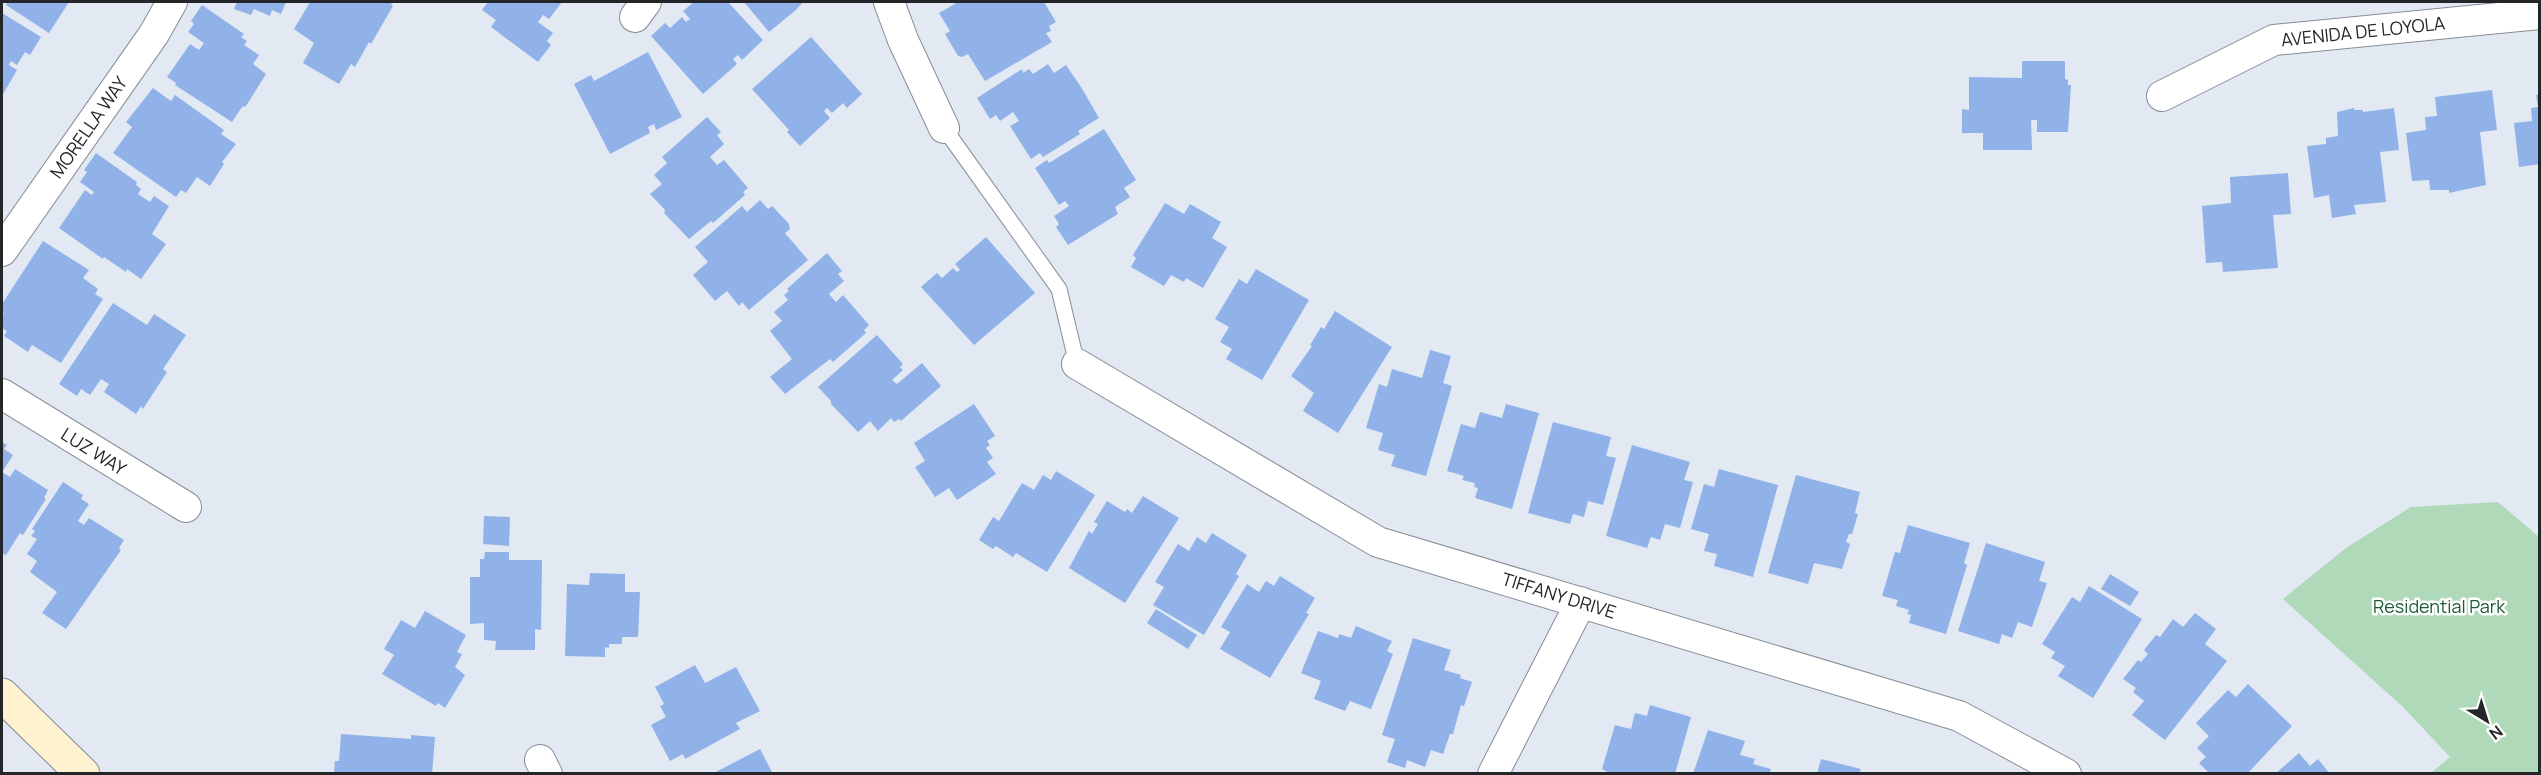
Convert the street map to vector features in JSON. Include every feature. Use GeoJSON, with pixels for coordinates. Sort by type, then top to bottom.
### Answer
{"type":"FeatureCollection","features":[{"type":"Feature","properties":{"kind":"main road"},"geometry":{"type":"LineString","coordinates":[[2,695],[83,774]]}},
{"type":"Feature","properties":{"kind":"street","name":"MORELLA WAY"},"geometry":{"type":"LineString","coordinates":[[2,251],[154,34],[172,2]]}},
{"type":"Feature","properties":{"kind":"street"},"geometry":{"type":"LineString","coordinates":[[889,2],[903,40],[944,128]]}},
{"type":"Feature","properties":{"kind":"street","name":"AVENIDA DE LOYOLA"},"geometry":{"type":"LineString","coordinates":[[2162,96],[2274,40],[2540,14]]}},
{"type":"Feature","properties":{"kind":"street","name":"TIFFANY DRIVE"},"geometry":{"type":"LineString","coordinates":[[1077,364],[1378,542],[1959,716],[2066,774]]}},
{"type":"Feature","properties":{"kind":"street","name":"LUZ WAY"},"geometry":{"type":"LineString","coordinates":[[2,394],[186,507]]}},
{"type":"Feature","properties":{"kind":"street"},"geometry":{"type":"LineString","coordinates":[[1493,774],[1581,602]]}},
{"type":"Feature","properties":{"kind":"lane"},"geometry":{"type":"LineString","coordinates":[[944,128],[1059,289],[1077,364]]}},
{"type":"Feature","properties":{"kind":"green space","name":"Residential Park"},"geometry":{"type":"Polygon","coordinates":[[[2498,502],[2539,537],[2539,773],[2431,773],[2450,757],[2402,706],[2283,599],[2346,548],[2411,507],[2498,502]]]}},
{"type":"Feature","properties":{"kind":"building"},"geometry":{"type":"Polygon","coordinates":[[[8,2],[69,2],[49,33],[6,5],[8,2]]]}},
{"type":"Feature","properties":{"kind":"building"},"geometry":{"type":"Polygon","coordinates":[[[237,2],[286,2],[281,14],[272,10],[270,16],[254,9],[251,15],[234,9],[237,2]]]}},
{"type":"Feature","properties":{"kind":"building"},"geometry":{"type":"Polygon","coordinates":[[[310,2],[393,2],[391,5],[393,6],[371,44],[369,42],[355,67],[351,64],[339,84],[303,63],[314,43],[294,29],[310,2]]]}},
{"type":"Feature","properties":{"kind":"building"},"geometry":{"type":"Polygon","coordinates":[[[488,2],[562,2],[549,19],[543,15],[538,22],[553,33],[547,41],[551,45],[538,62],[491,27],[496,20],[482,10],[488,2]]]}},
{"type":"Feature","properties":{"kind":"building"},"geometry":{"type":"Polygon","coordinates":[[[694,2],[728,2],[763,40],[742,60],[738,55],[733,59],[737,64],[703,94],[651,36],[665,23],[670,28],[682,17],[686,22],[690,19],[683,11],[694,2]]]}},
{"type":"Feature","properties":{"kind":"building"},"geometry":{"type":"Polygon","coordinates":[[[744,2],[803,2],[769,32],[744,2]]]}},
{"type":"Feature","properties":{"kind":"building"},"geometry":{"type":"Polygon","coordinates":[[[958,2],[1044,2],[1056,22],[1049,26],[1051,31],[1046,33],[1052,42],[985,81],[968,54],[958,56],[945,34],[950,31],[939,13],[958,2]]]}},
{"type":"Feature","properties":{"kind":"building"},"geometry":{"type":"Polygon","coordinates":[[[202,5],[244,34],[241,37],[247,41],[244,45],[259,55],[253,64],[266,74],[246,106],[242,107],[232,122],[175,85],[176,83],[167,77],[190,44],[199,50],[204,43],[188,32],[194,24],[191,21],[202,5]]]}},
{"type":"Feature","properties":{"kind":"building"},"geometry":{"type":"Polygon","coordinates":[[[2,13],[41,37],[30,55],[25,52],[17,65],[11,61],[9,65],[17,70],[2,96],[2,13]]]}},
{"type":"Feature","properties":{"kind":"building"},"geometry":{"type":"Polygon","coordinates":[[[811,37],[862,94],[847,108],[843,103],[832,113],[827,108],[824,111],[830,118],[800,146],[787,132],[789,130],[752,89],[811,37]]]}},
{"type":"Feature","properties":{"kind":"building"},"geometry":{"type":"Polygon","coordinates":[[[648,52],[682,117],[656,130],[654,124],[648,127],[650,133],[610,154],[574,84],[591,75],[594,81],[648,52]]]}},
{"type":"Feature","properties":{"kind":"building"},"geometry":{"type":"Polygon","coordinates":[[[2022,61],[2065,61],[2065,79],[2068,80],[2068,85],[2071,85],[2068,132],[2037,132],[2037,120],[2031,120],[2032,150],[1983,150],[1983,133],[1962,133],[1962,109],[1969,110],[1969,77],[2022,78],[2022,61]]]}},
{"type":"Feature","properties":{"kind":"building"},"geometry":{"type":"Polygon","coordinates":[[[1048,64],[1054,73],[1066,65],[1099,118],[1078,131],[1080,134],[1043,157],[1040,153],[1031,159],[1010,126],[1019,121],[1013,112],[1000,121],[996,115],[990,119],[977,98],[1022,69],[1023,73],[1029,69],[1033,74],[1048,64]]]}},
{"type":"Feature","properties":{"kind":"building"},"geometry":{"type":"Polygon","coordinates":[[[153,88],[171,101],[175,95],[224,130],[221,134],[236,144],[222,162],[224,164],[210,186],[197,177],[186,193],[181,190],[176,197],[113,153],[132,127],[126,122],[153,88]]]}},
{"type":"Feature","properties":{"kind":"building"},"geometry":{"type":"Polygon","coordinates":[[[2492,90],[2497,130],[2480,132],[2486,185],[2449,193],[2449,190],[2430,190],[2429,180],[2412,181],[2406,133],[2426,130],[2425,117],[2437,116],[2435,97],[2492,90]]]}},
{"type":"Feature","properties":{"kind":"building"},"geometry":{"type":"Polygon","coordinates":[[[2540,94],[2540,164],[2519,167],[2514,123],[2532,121],[2531,108],[2538,107],[2536,95],[2540,94]]]}},
{"type":"Feature","properties":{"kind":"building"},"geometry":{"type":"Polygon","coordinates":[[[2354,108],[2354,110],[2363,110],[2363,112],[2394,108],[2399,150],[2380,152],[2386,202],[2354,205],[2356,214],[2332,218],[2329,195],[2314,198],[2307,146],[2326,144],[2326,138],[2338,136],[2337,112],[2354,108]]]}},
{"type":"Feature","properties":{"kind":"building"},"geometry":{"type":"Polygon","coordinates":[[[707,117],[721,132],[717,135],[724,144],[710,157],[717,165],[724,160],[748,188],[743,192],[745,195],[713,223],[711,221],[689,239],[664,213],[665,210],[650,194],[662,184],[654,175],[667,163],[662,157],[707,117]]]}},
{"type":"Feature","properties":{"kind":"building"},"geometry":{"type":"Polygon","coordinates":[[[1104,129],[1136,180],[1124,188],[1130,197],[1115,207],[1118,214],[1068,245],[1056,227],[1059,224],[1054,216],[1069,206],[1065,201],[1059,205],[1035,168],[1047,160],[1049,163],[1104,129]]]}},
{"type":"Feature","properties":{"kind":"building"},"geometry":{"type":"Polygon","coordinates":[[[96,153],[137,182],[136,185],[141,189],[138,194],[150,202],[154,196],[169,206],[152,234],[166,244],[141,279],[127,269],[126,272],[104,257],[103,259],[59,228],[85,190],[92,195],[94,192],[80,182],[87,172],[84,170],[96,153]]]}},
{"type":"Feature","properties":{"kind":"building"},"geometry":{"type":"Polygon","coordinates":[[[2288,173],[2291,214],[2273,215],[2278,268],[2223,272],[2222,262],[2206,263],[2202,206],[2231,203],[2230,177],[2288,173]]]}},
{"type":"Feature","properties":{"kind":"building"},"geometry":{"type":"Polygon","coordinates":[[[760,200],[768,209],[772,206],[789,224],[790,229],[785,233],[808,260],[749,310],[742,302],[739,306],[727,291],[715,301],[693,275],[708,262],[695,247],[742,206],[747,212],[760,200]]]}},
{"type":"Feature","properties":{"kind":"building"},"geometry":{"type":"Polygon","coordinates":[[[1165,203],[1184,214],[1190,204],[1221,222],[1212,238],[1227,247],[1203,288],[1186,278],[1184,282],[1171,275],[1164,286],[1131,267],[1136,258],[1133,255],[1165,203]]]}},
{"type":"Feature","properties":{"kind":"building"},"geometry":{"type":"Polygon","coordinates":[[[986,237],[1035,293],[974,345],[921,287],[937,273],[942,278],[953,268],[957,272],[960,270],[955,264],[986,237]]]}},
{"type":"Feature","properties":{"kind":"building"},"geometry":{"type":"Polygon","coordinates":[[[43,241],[89,270],[83,278],[98,289],[95,294],[103,299],[61,363],[32,345],[28,352],[4,336],[7,331],[2,328],[4,313],[2,304],[43,241]]]}},
{"type":"Feature","properties":{"kind":"building"},"geometry":{"type":"Polygon","coordinates":[[[827,253],[842,271],[838,274],[844,281],[829,294],[836,302],[843,295],[869,325],[864,330],[866,333],[833,362],[830,359],[785,394],[770,377],[792,359],[770,331],[782,321],[774,312],[788,300],[784,295],[789,291],[787,289],[827,253]]]}},
{"type":"Feature","properties":{"kind":"building"},"geometry":{"type":"Polygon","coordinates":[[[1256,269],[1309,300],[1262,380],[1226,359],[1232,349],[1220,342],[1229,327],[1215,319],[1239,279],[1247,284],[1256,269]]]}},
{"type":"Feature","properties":{"kind":"building"},"geometry":{"type":"Polygon","coordinates":[[[113,303],[147,325],[154,314],[186,335],[163,369],[167,372],[143,409],[141,406],[136,414],[104,392],[109,384],[101,379],[90,395],[81,389],[77,396],[59,384],[113,303]]]}},
{"type":"Feature","properties":{"kind":"building"},"geometry":{"type":"Polygon","coordinates":[[[1335,311],[1392,347],[1338,433],[1303,411],[1314,393],[1291,376],[1312,346],[1310,345],[1321,327],[1324,329],[1335,311]]]}},
{"type":"Feature","properties":{"kind":"building"},"geometry":{"type":"Polygon","coordinates":[[[877,335],[903,364],[900,367],[903,370],[892,380],[897,384],[922,363],[941,386],[901,421],[899,419],[894,422],[891,418],[878,431],[870,421],[858,432],[818,387],[877,335]]]}},
{"type":"Feature","properties":{"kind":"building"},"geometry":{"type":"Polygon","coordinates":[[[1430,350],[1451,356],[1443,383],[1452,386],[1426,476],[1391,466],[1395,455],[1378,450],[1383,433],[1366,428],[1379,384],[1387,387],[1392,369],[1422,378],[1430,350]]]}},
{"type":"Feature","properties":{"kind":"building"},"geometry":{"type":"Polygon","coordinates":[[[974,404],[995,436],[987,441],[990,445],[986,448],[993,458],[987,462],[996,474],[957,500],[949,488],[935,497],[915,467],[925,461],[914,443],[974,404]]]}},
{"type":"Feature","properties":{"kind":"building"},"geometry":{"type":"Polygon","coordinates":[[[1506,404],[1539,413],[1512,509],[1475,498],[1478,488],[1474,487],[1475,483],[1462,480],[1464,476],[1447,471],[1461,424],[1475,428],[1480,412],[1502,418],[1506,404]]]}},
{"type":"Feature","properties":{"kind":"building"},"geometry":{"type":"Polygon","coordinates":[[[1553,422],[1611,437],[1606,456],[1616,458],[1603,505],[1588,501],[1584,517],[1573,514],[1570,524],[1528,513],[1553,422]]]}},
{"type":"Feature","properties":{"kind":"building"},"geometry":{"type":"Polygon","coordinates":[[[2,442],[7,445],[4,449],[13,455],[2,472],[2,442]]]}},
{"type":"Feature","properties":{"kind":"building"},"geometry":{"type":"Polygon","coordinates":[[[1632,445],[1690,462],[1684,480],[1693,482],[1680,528],[1665,524],[1660,540],[1651,537],[1647,548],[1606,536],[1632,445]]]}},
{"type":"Feature","properties":{"kind":"building"},"geometry":{"type":"Polygon","coordinates":[[[15,469],[48,490],[44,498],[46,499],[23,535],[20,533],[6,555],[2,553],[2,472],[10,477],[15,469]]]}},
{"type":"Feature","properties":{"kind":"building"},"geometry":{"type":"Polygon","coordinates":[[[1719,469],[1778,485],[1753,577],[1714,566],[1717,554],[1704,551],[1709,534],[1691,529],[1704,484],[1714,487],[1719,469]]]}},
{"type":"Feature","properties":{"kind":"building"},"geometry":{"type":"Polygon","coordinates":[[[1056,471],[1095,495],[1047,572],[1016,553],[1013,557],[996,546],[993,549],[979,540],[993,517],[999,521],[1022,483],[1034,490],[1043,475],[1051,480],[1056,471]]]}},
{"type":"Feature","properties":{"kind":"building"},"geometry":{"type":"Polygon","coordinates":[[[1796,475],[1860,492],[1855,513],[1858,514],[1852,534],[1849,534],[1846,542],[1850,544],[1842,569],[1814,563],[1808,584],[1768,573],[1796,475]]]}},
{"type":"Feature","properties":{"kind":"building"},"geometry":{"type":"Polygon","coordinates":[[[63,482],[83,495],[81,499],[89,504],[78,521],[84,525],[89,518],[124,540],[119,548],[121,550],[66,629],[42,613],[57,592],[30,572],[37,561],[27,554],[37,539],[31,536],[35,531],[32,529],[63,482]]]}},
{"type":"Feature","properties":{"kind":"building"},"geometry":{"type":"Polygon","coordinates":[[[1143,496],[1179,518],[1125,603],[1069,568],[1089,531],[1092,534],[1098,524],[1094,522],[1107,501],[1125,512],[1127,509],[1132,513],[1143,496]]]}},
{"type":"Feature","properties":{"kind":"building"},"geometry":{"type":"Polygon","coordinates":[[[484,516],[510,517],[509,546],[483,544],[484,516]]]}},
{"type":"Feature","properties":{"kind":"building"},"geometry":{"type":"Polygon","coordinates":[[[1908,525],[1970,543],[1964,563],[1967,565],[1946,634],[1909,623],[1911,615],[1907,614],[1909,610],[1896,606],[1898,600],[1882,596],[1895,552],[1900,553],[1908,525]]]}},
{"type":"Feature","properties":{"kind":"building"},"geometry":{"type":"Polygon","coordinates":[[[1212,533],[1247,555],[1236,574],[1239,576],[1204,635],[1153,605],[1164,587],[1155,582],[1178,544],[1189,551],[1197,537],[1206,543],[1212,533]]]}},
{"type":"Feature","properties":{"kind":"building"},"geometry":{"type":"Polygon","coordinates":[[[1986,543],[2045,562],[2039,581],[2047,583],[2032,627],[2018,622],[2012,638],[2002,634],[1999,644],[1958,631],[1986,543]]]}},
{"type":"Feature","properties":{"kind":"building"},"geometry":{"type":"Polygon","coordinates":[[[485,552],[509,552],[509,560],[542,560],[541,630],[535,629],[535,650],[495,650],[496,641],[484,640],[484,623],[470,624],[470,577],[480,577],[480,559],[484,559],[485,552]]]}},
{"type":"Feature","properties":{"kind":"building"},"geometry":{"type":"Polygon","coordinates":[[[590,573],[625,574],[625,592],[640,592],[638,637],[622,637],[622,644],[609,644],[609,648],[605,647],[605,657],[565,656],[567,584],[589,585],[590,573]]]}},
{"type":"Feature","properties":{"kind":"building"},"geometry":{"type":"Polygon","coordinates":[[[2110,574],[2139,592],[2130,606],[2101,589],[2110,574]]]}},
{"type":"Feature","properties":{"kind":"building"},"geometry":{"type":"Polygon","coordinates":[[[1280,576],[1315,598],[1306,613],[1309,614],[1270,678],[1220,649],[1230,632],[1221,627],[1247,584],[1259,592],[1266,581],[1274,586],[1280,576]]]}},
{"type":"Feature","properties":{"kind":"building"},"geometry":{"type":"Polygon","coordinates":[[[2089,586],[2142,619],[2093,698],[2058,676],[2065,666],[2051,658],[2055,652],[2042,644],[2072,597],[2080,602],[2089,586]]]}},
{"type":"Feature","properties":{"kind":"building"},"geometry":{"type":"Polygon","coordinates":[[[1156,609],[1197,635],[1188,649],[1147,623],[1156,609]]]}},
{"type":"Feature","properties":{"kind":"building"},"geometry":{"type":"Polygon","coordinates":[[[425,611],[466,635],[457,652],[462,654],[455,667],[465,675],[445,708],[438,703],[436,706],[382,674],[394,655],[384,649],[401,620],[415,628],[425,611]]]}},
{"type":"Feature","properties":{"kind":"building"},"geometry":{"type":"Polygon","coordinates":[[[2195,613],[2216,629],[2205,644],[2227,661],[2165,740],[2132,715],[2144,701],[2133,692],[2136,688],[2123,679],[2138,660],[2141,662],[2148,654],[2144,650],[2156,635],[2160,637],[2173,619],[2183,627],[2195,613]]]}},
{"type":"Feature","properties":{"kind":"building"},"geometry":{"type":"Polygon","coordinates":[[[1356,626],[1392,641],[1387,651],[1393,654],[1371,709],[1350,701],[1345,711],[1314,699],[1321,681],[1301,673],[1318,631],[1338,638],[1339,634],[1351,638],[1356,626]]]}},
{"type":"Feature","properties":{"kind":"building"},"geometry":{"type":"Polygon","coordinates":[[[1413,638],[1451,650],[1444,670],[1461,675],[1460,678],[1472,682],[1464,706],[1461,705],[1453,734],[1450,734],[1443,754],[1431,750],[1425,767],[1407,760],[1405,768],[1387,762],[1395,739],[1382,735],[1413,638]]]}},
{"type":"Feature","properties":{"kind":"building"},"geometry":{"type":"Polygon","coordinates":[[[695,665],[705,683],[736,667],[760,711],[736,723],[740,729],[685,759],[683,754],[670,761],[651,725],[666,717],[660,706],[664,704],[655,687],[695,665]]]}},
{"type":"Feature","properties":{"kind":"building"},"geometry":{"type":"Polygon","coordinates":[[[2248,684],[2292,726],[2247,774],[2210,774],[2199,763],[2206,757],[2197,748],[2209,736],[2196,723],[2228,690],[2236,697],[2248,684]]]}},
{"type":"Feature","properties":{"kind":"building"},"geometry":{"type":"Polygon","coordinates":[[[1650,705],[1691,717],[1675,774],[1611,774],[1602,769],[1615,725],[1631,729],[1635,713],[1647,716],[1650,705]]]}},
{"type":"Feature","properties":{"kind":"building"},"geometry":{"type":"Polygon","coordinates":[[[1708,730],[1745,741],[1740,755],[1755,759],[1753,764],[1771,769],[1769,774],[1693,774],[1708,730]]]}},
{"type":"Feature","properties":{"kind":"building"},"geometry":{"type":"Polygon","coordinates":[[[341,734],[411,739],[411,735],[435,737],[432,774],[334,774],[335,761],[339,761],[341,734]]]}},
{"type":"Feature","properties":{"kind":"building"},"geometry":{"type":"Polygon","coordinates":[[[760,749],[773,774],[712,774],[760,749]]]}},
{"type":"Feature","properties":{"kind":"building"},"geometry":{"type":"Polygon","coordinates":[[[2299,753],[2310,766],[2318,759],[2330,774],[2275,774],[2299,753]]]}},
{"type":"Feature","properties":{"kind":"building"},"geometry":{"type":"Polygon","coordinates":[[[1821,759],[1861,769],[1859,774],[1817,774],[1821,759]]]}}]}
